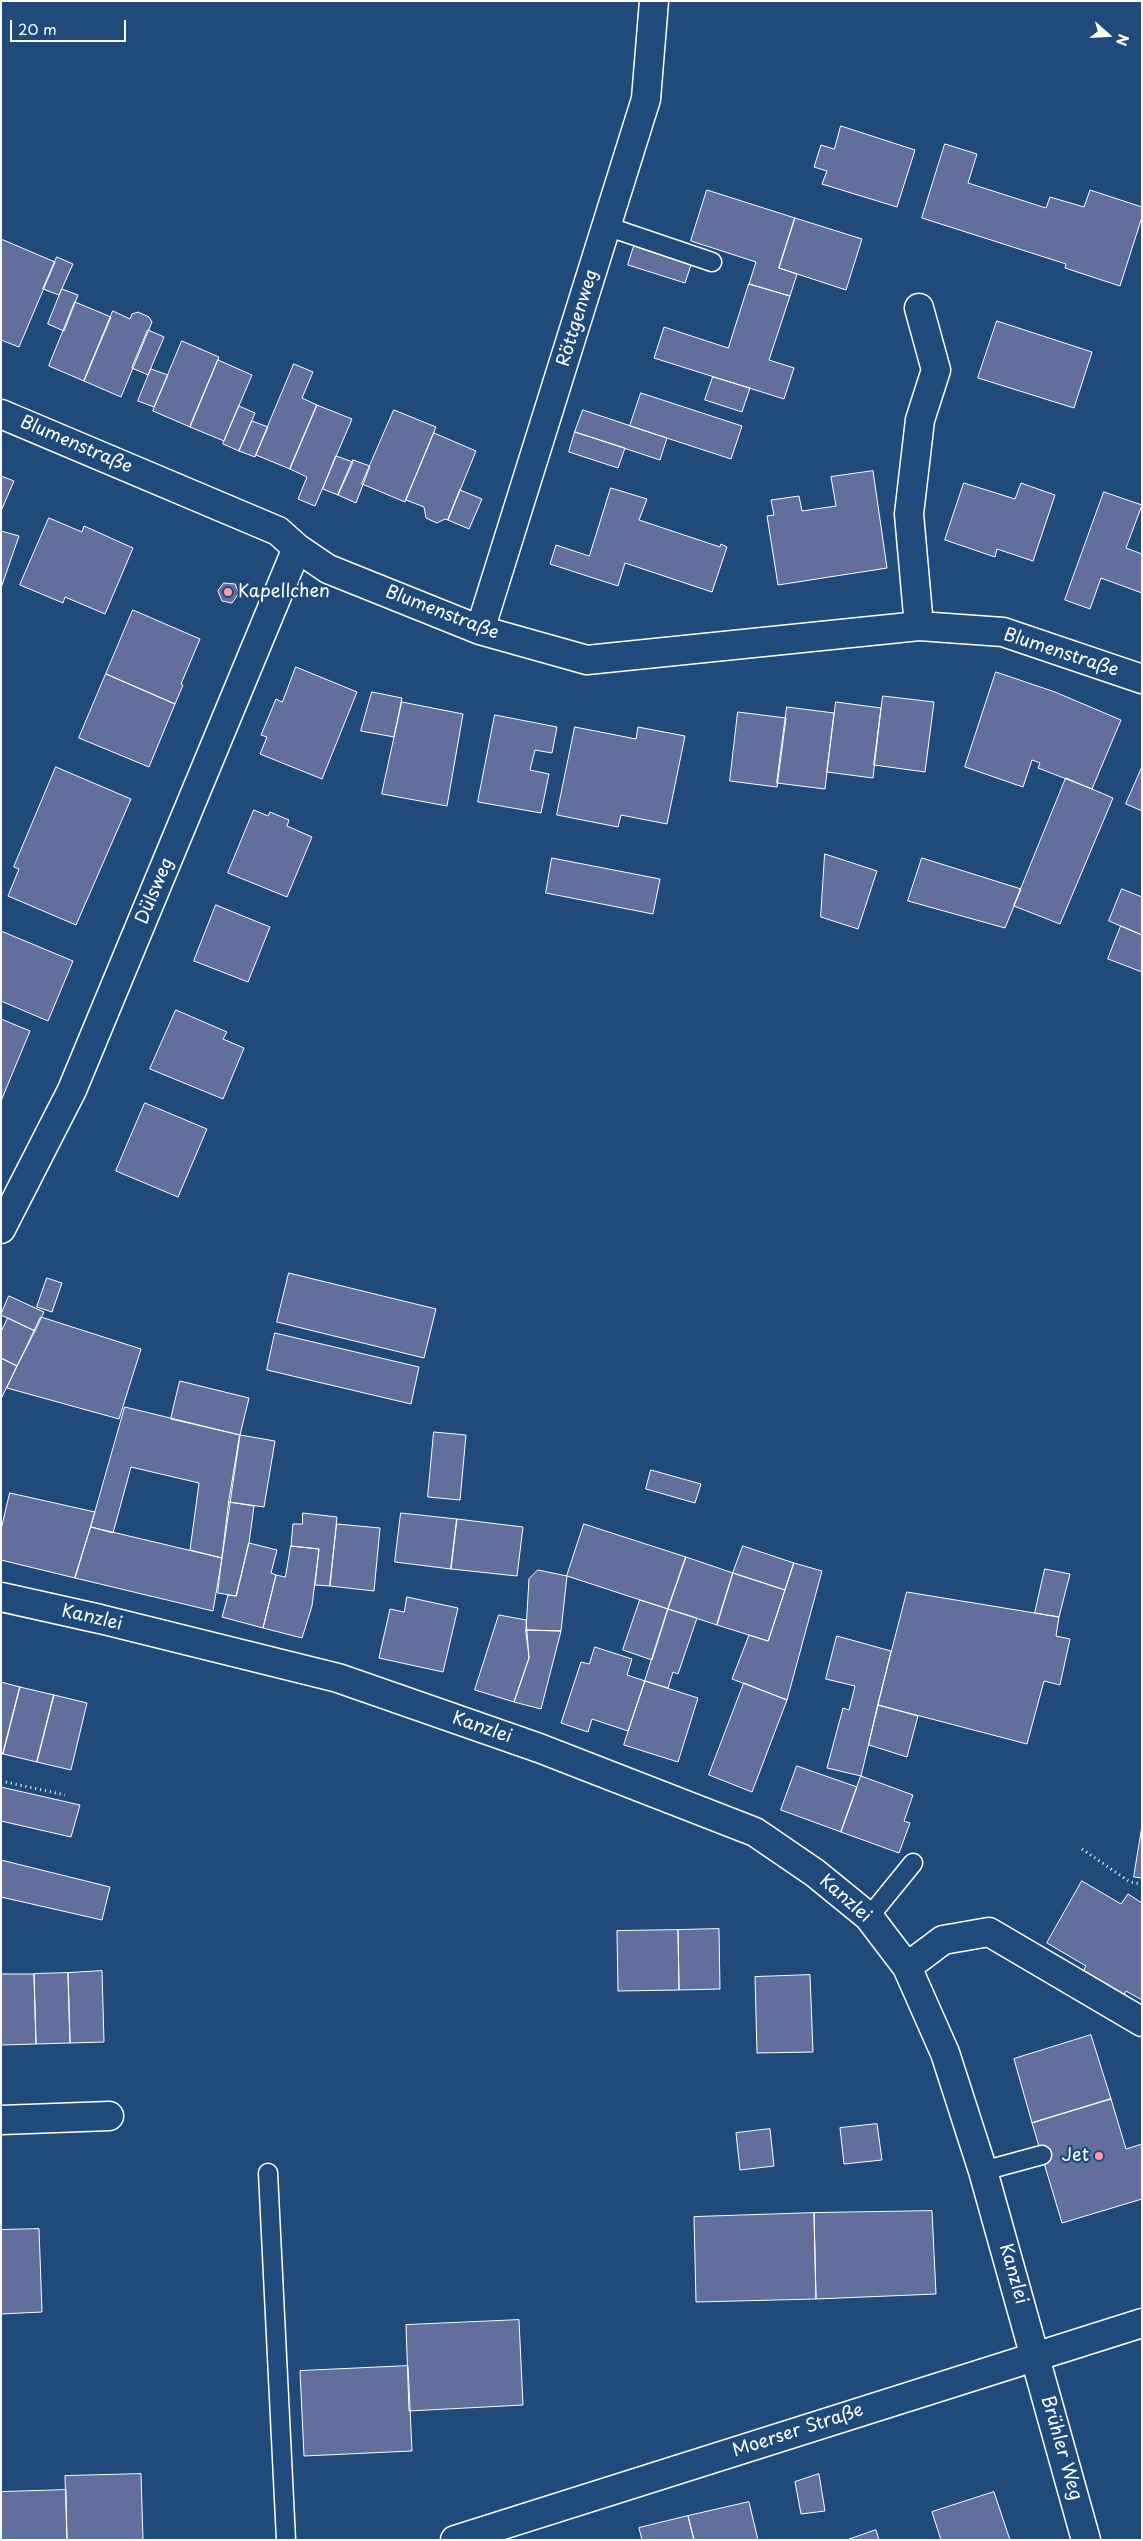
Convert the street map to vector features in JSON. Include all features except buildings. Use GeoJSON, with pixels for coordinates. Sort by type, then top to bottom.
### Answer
{"type":"FeatureCollection","features":[{"type":"Feature","properties":{"kind":"street","name":"Röttgenweg"},"geometry":{"type":"LineString","coordinates":[[480,630],[646,99],[654,1]]}},
{"type":"Feature","properties":{"kind":"street"},"geometry":{"type":"LineString","coordinates":[[919,308],[936,370],[920,420],[909,514],[919,626]]}},
{"type":"Feature","properties":{"kind":"street","name":"Blumenstraße"},"geometry":{"type":"LineString","coordinates":[[1,414],[278,531],[297,548],[328,569],[480,630],[587,660],[919,626],[1003,632],[1142,679]]}},
{"type":"Feature","properties":{"kind":"street","name":"Dülsweg"},"geometry":{"type":"LineString","coordinates":[[1,1229],[72,1090],[297,548]]}},
{"type":"Feature","properties":{"kind":"street","name":"Kanzlei"},"geometry":{"type":"LineString","coordinates":[[1,1597],[338,1678],[539,1748],[755,1832],[815,1873],[869,1917],[907,1967],[945,2053],[983,2171],[1035,2357]]}},
{"type":"Feature","properties":{"kind":"street"},"geometry":{"type":"LineString","coordinates":[[907,1967],[943,1940],[989,1932],[1142,2022]]}},
{"type":"Feature","properties":{"kind":"street"},"geometry":{"type":"LineString","coordinates":[[1,2120],[109,2116]]}},
{"type":"Feature","properties":{"kind":"street","name":"Moerser Straße"},"geometry":{"type":"LineString","coordinates":[[455,2540],[1142,2323]]}},
{"type":"Feature","properties":{"kind":"street","name":"Brühler Weg"},"geometry":{"type":"LineString","coordinates":[[1035,2357],[1086,2540]]}},
{"type":"Feature","properties":{"kind":"lane"},"geometry":{"type":"LineString","coordinates":[[606,226],[712,262]]}},
{"type":"Feature","properties":{"kind":"lane"},"geometry":{"type":"LineString","coordinates":[[869,1917],[913,1863]]}},
{"type":"Feature","properties":{"kind":"lane"},"geometry":{"type":"LineString","coordinates":[[983,2171],[1042,2155]]}},
{"type":"Feature","properties":{"kind":"lane"},"geometry":{"type":"LineString","coordinates":[[268,2173],[286,2540]]}},
{"type":"Feature","properties":{"kind":"path"},"geometry":{"type":"LineString","coordinates":[[1,1781],[66,1795]]}},
{"type":"Feature","properties":{"kind":"path"},"geometry":{"type":"LineString","coordinates":[[1082,1849],[1130,1882],[1142,1884]]}},
{"type":"Feature","properties":{"kind":"place","name":"Kapellchen"},"geometry":{"type":"Point","coordinates":[228,592]}},
{"type":"Feature","properties":{"kind":"place","name":"Jet"},"geometry":{"type":"Point","coordinates":[1099,2156]}}]}
